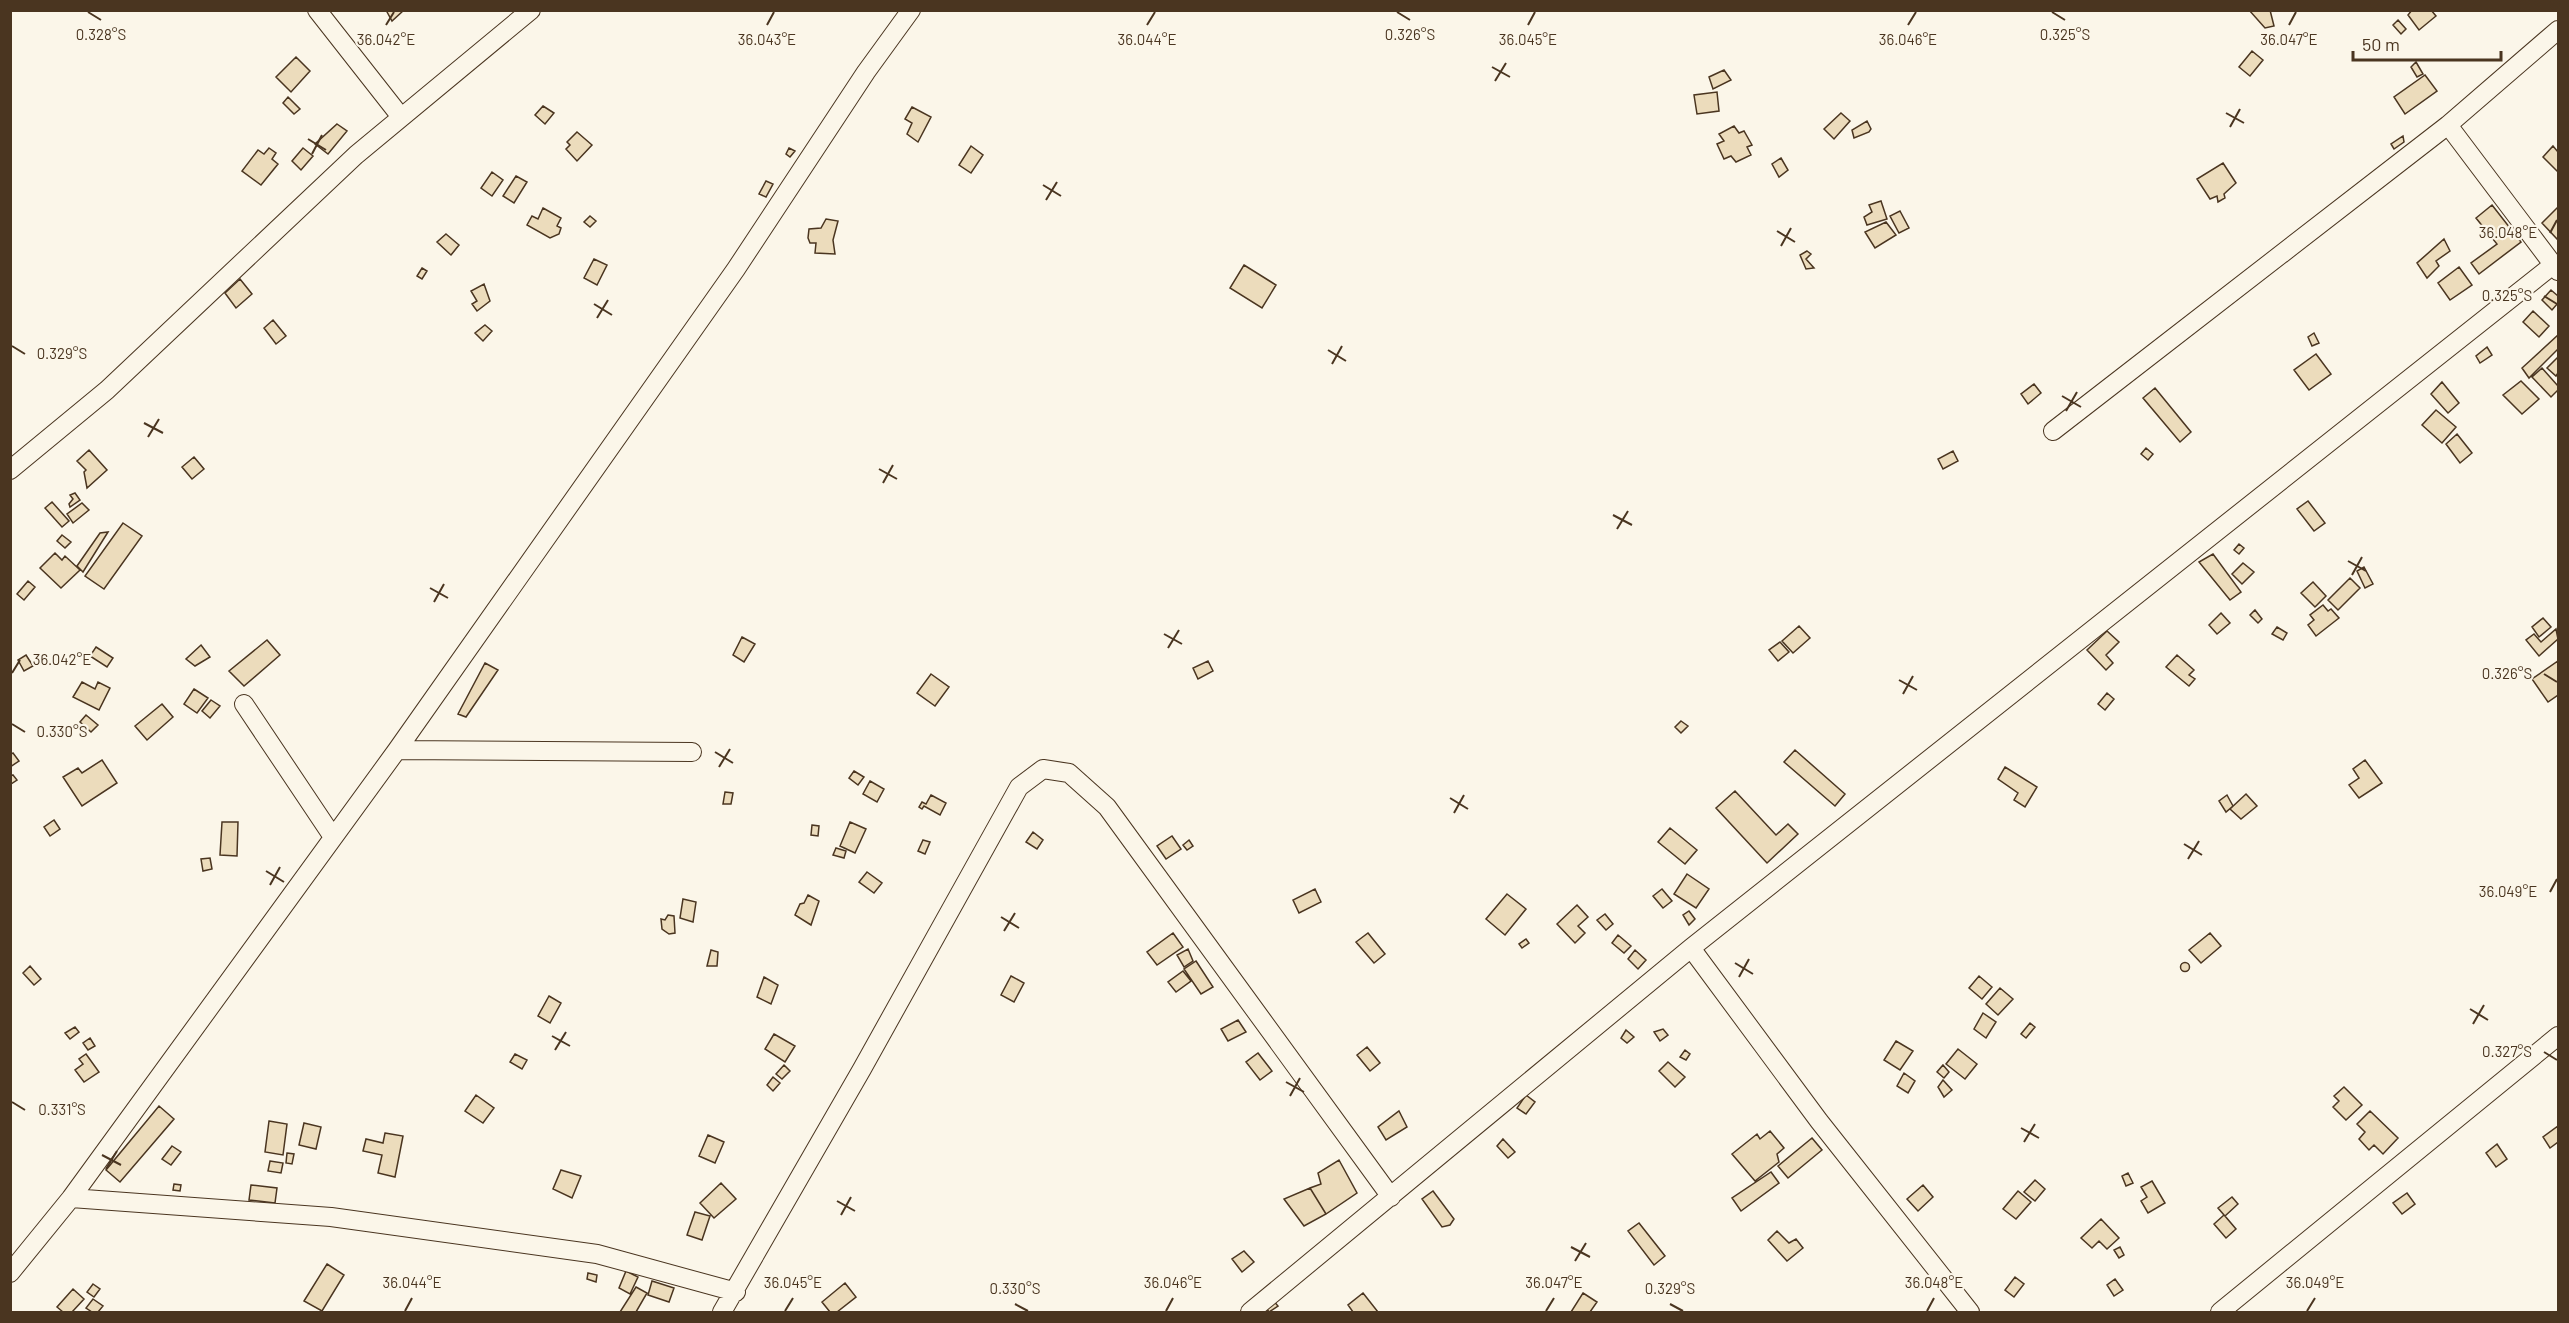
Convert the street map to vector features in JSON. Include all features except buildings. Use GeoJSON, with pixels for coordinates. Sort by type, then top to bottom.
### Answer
{"type":"FeatureCollection","features":[{"type":"Feature","properties":{"kind":"street"},"geometry":{"type":"LineString","coordinates":[[317,10],[401,117]]}},
{"type":"Feature","properties":{"kind":"street"},"geometry":{"type":"LineString","coordinates":[[10,470],[107,390],[356,155],[531,10]]}},
{"type":"Feature","properties":{"kind":"street"},"geometry":{"type":"LineString","coordinates":[[10,1273],[71,1198],[397,750],[736,269],[866,72],[912,10]]}},
{"type":"Feature","properties":{"kind":"street"},"geometry":{"type":"LineString","coordinates":[[2053,431],[2448,125],[2559,30]]}},
{"type":"Feature","properties":{"kind":"street"},"geometry":{"type":"LineString","coordinates":[[1257,1310],[1691,948],[2556,268],[2448,125]]}},
{"type":"Feature","properties":{"kind":"street"},"geometry":{"type":"LineString","coordinates":[[244,704],[333,837]]}},
{"type":"Feature","properties":{"kind":"street"},"geometry":{"type":"LineString","coordinates":[[397,750],[692,752]]}},
{"type":"Feature","properties":{"kind":"street"},"geometry":{"type":"LineString","coordinates":[[722,1312],[736,1293],[1019,787],[1043,769],[1069,773],[1107,807],[1391,1197]]}},
{"type":"Feature","properties":{"kind":"street"},"geometry":{"type":"LineString","coordinates":[[1691,948],[1820,1122],[1970,1312]]}},
{"type":"Feature","properties":{"kind":"street"},"geometry":{"type":"LineString","coordinates":[[2220,1312],[2559,1036]]}},
{"type":"Feature","properties":{"kind":"street"},"geometry":{"type":"LineString","coordinates":[[71,1198],[331,1217],[574,1250],[597,1254],[736,1293]]}}]}
